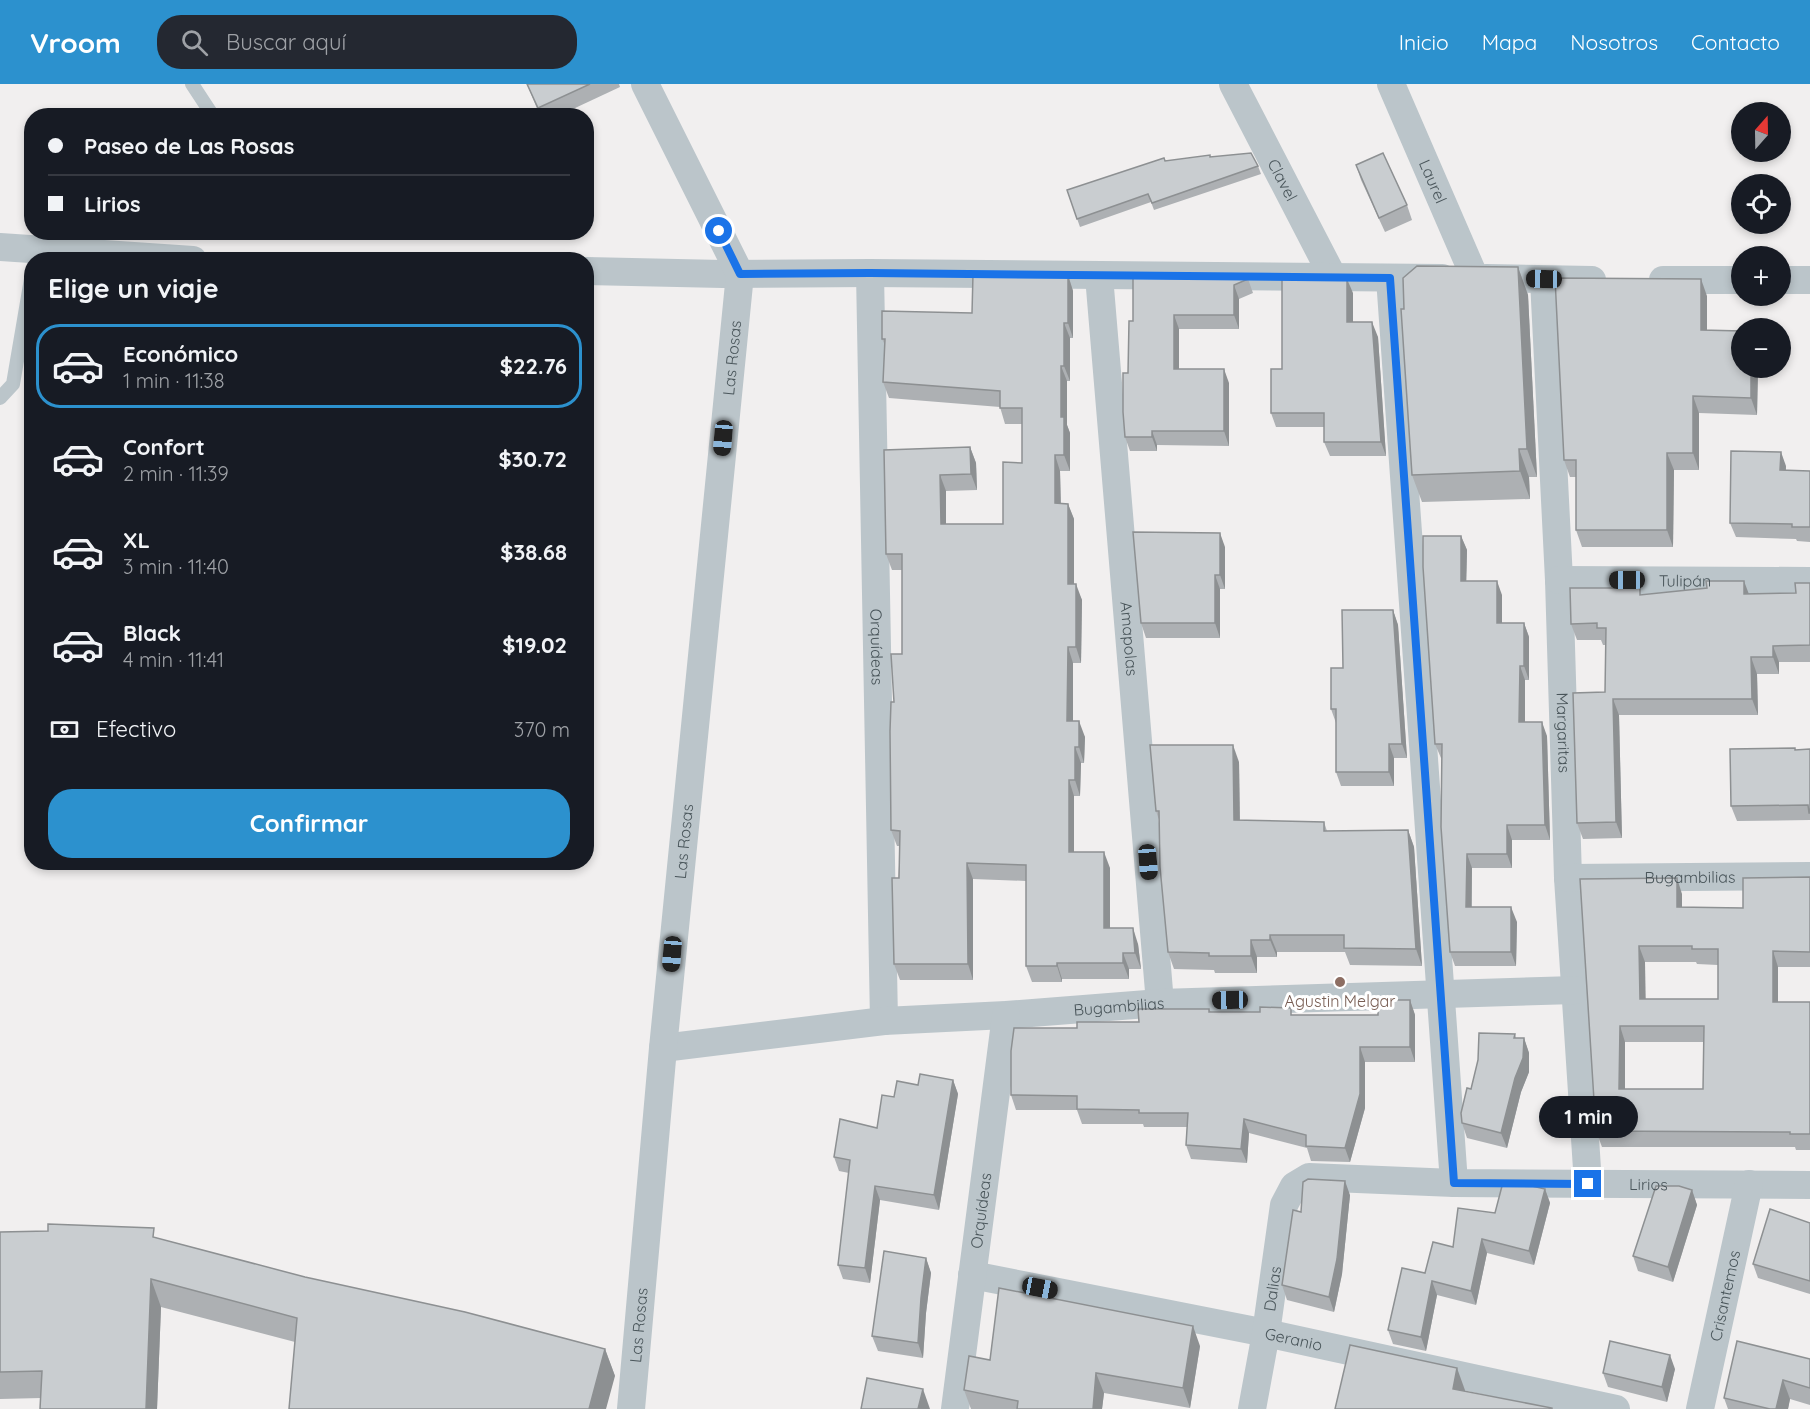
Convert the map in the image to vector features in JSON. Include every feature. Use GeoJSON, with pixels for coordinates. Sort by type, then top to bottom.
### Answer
{"type":"FeatureCollection","features":[{"type":"Feature","properties":{"kind":"street"},"geometry":{"type":"LineString","coordinates":[[645,84],[740,274]]}},
{"type":"Feature","properties":{"kind":"street","name":"Clavel"},"geometry":{"type":"LineString","coordinates":[[1233,84],[1333,277]]}},
{"type":"Feature","properties":{"kind":"street","name":"Laurel"},"geometry":{"type":"LineString","coordinates":[[1391,84],[1474,278]]}},
{"type":"Feature","properties":{"kind":"street"},"geometry":{"type":"LineString","coordinates":[[0,247],[24,257]]}},
{"type":"Feature","properties":{"kind":"street"},"geometry":{"type":"LineString","coordinates":[[594,271],[1731,280]]}},
{"type":"Feature","properties":{"kind":"street","name":"Orquídeas"},"geometry":{"type":"LineString","coordinates":[[870,273],[884,1021]]}},
{"type":"Feature","properties":{"kind":"street","name":"Las Rosas"},"geometry":{"type":"LineString","coordinates":[[632,1409],[663,1048],[740,274]]}},
{"type":"Feature","properties":{"kind":"street","name":"Amapolas"},"geometry":{"type":"LineString","coordinates":[[1099,276],[1160,1003]]}},
{"type":"Feature","properties":{"kind":"street"},"geometry":{"type":"LineString","coordinates":[[1390,278],[1454,1183]]}},
{"type":"Feature","properties":{"kind":"street","name":"Margaritas"},"geometry":{"type":"LineString","coordinates":[[1544,279],[1559,580],[1568,878],[1588,1184]]}},
{"type":"Feature","properties":{"kind":"street"},"geometry":{"type":"LineString","coordinates":[[1791,280],[1810,280]]}},
{"type":"Feature","properties":{"kind":"street","name":"Tulipán"},"geometry":{"type":"LineString","coordinates":[[1559,580],[1810,581]]}},
{"type":"Feature","properties":{"kind":"street","name":"Bugambilias"},"geometry":{"type":"LineString","coordinates":[[1568,878],[1810,876]]}},
{"type":"Feature","properties":{"kind":"street","name":"Bugambilias"},"geometry":{"type":"LineString","coordinates":[[663,1048],[884,1021],[1006,1015],[1160,1003],[1575,990]]}},
{"type":"Feature","properties":{"kind":"street","name":"Orquídeas"},"geometry":{"type":"LineString","coordinates":[[955,1409],[1006,1015]]}},
{"type":"Feature","properties":{"kind":"street","name":"Lirios"},"geometry":{"type":"LineString","coordinates":[[1284,1205],[1294,1186],[1309,1177],[1454,1183],[1810,1185]]}},
{"type":"Feature","properties":{"kind":"street","name":"Crisantemos"},"geometry":{"type":"LineString","coordinates":[[1700,1409],[1749,1184]]}},
{"type":"Feature","properties":{"kind":"street","name":"Dalias"},"geometry":{"type":"LineString","coordinates":[[1252,1409],[1266,1333],[1284,1205]]}},
{"type":"Feature","properties":{"kind":"street","name":"Geranio"},"geometry":{"type":"LineString","coordinates":[[972,1275],[1266,1333],[1616,1409]]}},
{"type":"Feature","properties":{"kind":"lane"},"geometry":{"type":"LineString","coordinates":[[192,84],[208,108]]}},
{"type":"Feature","properties":{"kind":"lane"},"geometry":{"type":"LineString","coordinates":[[0,398],[13,384],[24,320]]}},
{"type":"Feature","properties":{"kind":"building"},"geometry":{"type":"Polygon","coordinates":[[[527,84],[590,84],[538,108],[527,84]]]}},
{"type":"Feature","properties":{"kind":"building"},"geometry":{"type":"Polygon","coordinates":[[[1251,153],[1258,166],[1152,203],[1148,194],[1077,219],[1067,190],[1164,158],[1165,161],[1210,155],[1210,157],[1251,153]]]}},
{"type":"Feature","properties":{"kind":"building"},"geometry":{"type":"Polygon","coordinates":[[[1383,153],[1407,205],[1379,218],[1356,165],[1383,153]]]}},
{"type":"Feature","properties":{"kind":"building"},"geometry":{"type":"Polygon","coordinates":[[[1417,266],[1518,267],[1527,449],[1519,449],[1520,471],[1412,475],[1401,309],[1404,309],[1403,278],[1417,266]]]}},
{"type":"Feature","properties":{"kind":"building"},"geometry":{"type":"Polygon","coordinates":[[[973,274],[1068,275],[1068,323],[1064,323],[1064,366],[1061,366],[1064,455],[1055,455],[1055,503],[1068,504],[1068,584],[1076,584],[1076,647],[1068,647],[1067,721],[1079,721],[1079,747],[1075,747],[1075,780],[1069,780],[1069,852],[1104,852],[1104,928],[1133,928],[1135,953],[1123,953],[1123,963],[1057,963],[1057,966],[1026,966],[1026,865],[967,863],[968,964],[894,964],[892,878],[899,878],[900,831],[891,830],[890,731],[891,702],[894,702],[891,654],[902,654],[902,554],[886,554],[884,450],[970,447],[971,474],[940,475],[941,524],[1003,524],[1003,462],[1022,463],[1022,408],[1000,408],[1000,391],[883,382],[885,339],[882,339],[882,311],[972,313],[973,274]]]}},
{"type":"Feature","properties":{"kind":"building"},"geometry":{"type":"Polygon","coordinates":[[[1133,278],[1248,279],[1234,285],[1234,315],[1174,315],[1174,369],[1224,369],[1224,431],[1152,431],[1152,437],[1125,437],[1123,373],[1128,373],[1129,321],[1133,321],[1133,278]]]}},
{"type":"Feature","properties":{"kind":"building"},"geometry":{"type":"Polygon","coordinates":[[[1282,278],[1347,279],[1347,322],[1372,322],[1381,442],[1324,442],[1324,413],[1271,413],[1271,369],[1282,369],[1282,278]]]}},
{"type":"Feature","properties":{"kind":"building"},"geometry":{"type":"Polygon","coordinates":[[[1555,278],[1701,279],[1701,330],[1731,331],[1731,378],[1751,378],[1751,398],[1693,396],[1693,453],[1667,453],[1667,530],[1576,530],[1576,460],[1564,460],[1555,278]]]}},
{"type":"Feature","properties":{"kind":"building"},"geometry":{"type":"Polygon","coordinates":[[[1731,451],[1781,452],[1780,470],[1810,471],[1810,527],[1792,527],[1792,524],[1730,523],[1731,451]]]}},
{"type":"Feature","properties":{"kind":"building"},"geometry":{"type":"Polygon","coordinates":[[[1133,532],[1220,533],[1220,575],[1215,575],[1215,623],[1141,623],[1133,532]]]}},
{"type":"Feature","properties":{"kind":"building"},"geometry":{"type":"Polygon","coordinates":[[[1423,536],[1461,536],[1461,581],[1497,581],[1497,623],[1524,623],[1524,666],[1520,666],[1519,722],[1542,722],[1545,825],[1507,825],[1507,854],[1467,854],[1466,907],[1511,907],[1511,952],[1450,952],[1441,827],[1442,744],[1435,744],[1423,536]]]}},
{"type":"Feature","properties":{"kind":"building"},"geometry":{"type":"Polygon","coordinates":[[[1706,581],[1744,581],[1744,594],[1796,593],[1795,583],[1810,583],[1810,645],[1773,646],[1773,657],[1751,657],[1752,699],[1613,699],[1616,822],[1577,823],[1573,693],[1605,692],[1606,628],[1597,628],[1597,623],[1571,624],[1570,588],[1640,588],[1640,595],[1707,588],[1706,581]]]}},
{"type":"Feature","properties":{"kind":"building"},"geometry":{"type":"Polygon","coordinates":[[[1342,610],[1393,610],[1402,744],[1389,744],[1389,772],[1336,772],[1336,709],[1331,709],[1331,668],[1343,668],[1342,610]]]}},
{"type":"Feature","properties":{"kind":"building"},"geometry":{"type":"Polygon","coordinates":[[[1150,745],[1233,745],[1234,820],[1324,822],[1324,831],[1408,830],[1416,949],[1344,948],[1344,935],[1270,935],[1270,940],[1251,940],[1251,956],[1209,956],[1209,953],[1168,952],[1160,867],[1159,811],[1156,811],[1150,745]]]}},
{"type":"Feature","properties":{"kind":"building"},"geometry":{"type":"Polygon","coordinates":[[[1795,748],[1795,750],[1810,749],[1810,813],[1808,805],[1731,806],[1730,749],[1795,748]]]}},
{"type":"Feature","properties":{"kind":"building"},"geometry":{"type":"Polygon","coordinates":[[[1810,877],[1810,952],[1773,951],[1773,1002],[1810,1002],[1810,1134],[1596,1131],[1598,1116],[1595,1116],[1580,879],[1677,878],[1677,907],[1743,908],[1743,878],[1810,877]],[[1639,946],[1640,999],[1718,999],[1718,949],[1692,949],[1692,946],[1639,946]],[[1620,1026],[1619,1089],[1703,1089],[1704,1026],[1620,1026]]]}},
{"type":"Feature","properties":{"kind":"building"},"geometry":{"type":"Polygon","coordinates":[[[1378,1000],[1410,1000],[1410,1047],[1360,1047],[1360,1094],[1345,1148],[1306,1146],[1306,1135],[1244,1119],[1241,1149],[1186,1145],[1188,1113],[1077,1109],[1077,1096],[1011,1095],[1011,1051],[1014,1028],[1077,1028],[1077,1022],[1139,1022],[1138,1009],[1260,1012],[1260,1007],[1291,1008],[1291,1015],[1378,1015],[1378,1000]]]}},
{"type":"Feature","properties":{"kind":"building"},"geometry":{"type":"Polygon","coordinates":[[[1479,1033],[1515,1034],[1514,1038],[1524,1038],[1523,1058],[1515,1078],[1501,1133],[1462,1123],[1461,1113],[1467,1088],[1471,1089],[1478,1060],[1479,1033]]]}},
{"type":"Feature","properties":{"kind":"building"},"geometry":{"type":"Polygon","coordinates":[[[920,1074],[953,1080],[934,1195],[875,1186],[865,1268],[838,1265],[850,1160],[834,1157],[840,1119],[877,1128],[882,1095],[894,1097],[897,1081],[918,1085],[920,1074]]]}},
{"type":"Feature","properties":{"kind":"building"},"geometry":{"type":"Polygon","coordinates":[[[1308,1179],[1345,1181],[1337,1259],[1329,1297],[1282,1285],[1293,1210],[1301,1212],[1303,1182],[1308,1179]]]}},
{"type":"Feature","properties":{"kind":"building"},"geometry":{"type":"Polygon","coordinates":[[[1502,1186],[1532,1186],[1545,1189],[1529,1251],[1482,1239],[1471,1291],[1432,1281],[1421,1337],[1388,1330],[1402,1268],[1425,1273],[1433,1242],[1453,1247],[1458,1208],[1495,1213],[1502,1186]]]}},
{"type":"Feature","properties":{"kind":"building"},"geometry":{"type":"Polygon","coordinates":[[[1656,1186],[1679,1186],[1692,1190],[1668,1267],[1633,1256],[1656,1186]]]}},
{"type":"Feature","properties":{"kind":"building"},"geometry":{"type":"Polygon","coordinates":[[[1770,1209],[1810,1223],[1810,1281],[1753,1264],[1770,1209]]]}},
{"type":"Feature","properties":{"kind":"building"},"geometry":{"type":"Polygon","coordinates":[[[48,1224],[154,1228],[153,1237],[305,1277],[465,1312],[605,1349],[589,1409],[289,1409],[297,1318],[151,1279],[146,1409],[40,1409],[42,1371],[0,1372],[0,1232],[48,1231],[48,1224]]]}},
{"type":"Feature","properties":{"kind":"building"},"geometry":{"type":"Polygon","coordinates":[[[884,1251],[926,1258],[918,1343],[872,1336],[884,1251]]]}},
{"type":"Feature","properties":{"kind":"building"},"geometry":{"type":"Polygon","coordinates":[[[999,1288],[1193,1326],[1183,1388],[1096,1373],[1093,1409],[1017,1409],[1018,1401],[964,1390],[969,1356],[990,1360],[999,1288]]]}},
{"type":"Feature","properties":{"kind":"building"},"geometry":{"type":"Polygon","coordinates":[[[1610,1341],[1670,1355],[1662,1387],[1603,1373],[1610,1341]]]}},
{"type":"Feature","properties":{"kind":"building"},"geometry":{"type":"Polygon","coordinates":[[[1737,1341],[1810,1359],[1810,1388],[1783,1380],[1776,1409],[1724,1398],[1737,1341]]]}},
{"type":"Feature","properties":{"kind":"building"},"geometry":{"type":"Polygon","coordinates":[[[1350,1345],[1457,1368],[1453,1389],[1552,1409],[1335,1409],[1350,1345]]]}},
{"type":"Feature","properties":{"kind":"building"},"geometry":{"type":"Polygon","coordinates":[[[867,1378],[923,1389],[918,1409],[861,1409],[867,1378]]]}},
{"type":"Feature","properties":{"kind":"place","name":"Agustin Melgar"},"geometry":{"type":"Point","coordinates":[1340,982]}},
{"type":"Feature","properties":{"kind":"route"},"geometry":{"type":"LineString","coordinates":[[719,231],[740,274],[1390,278],[1454,1183],[1588,1184]]}}]}
